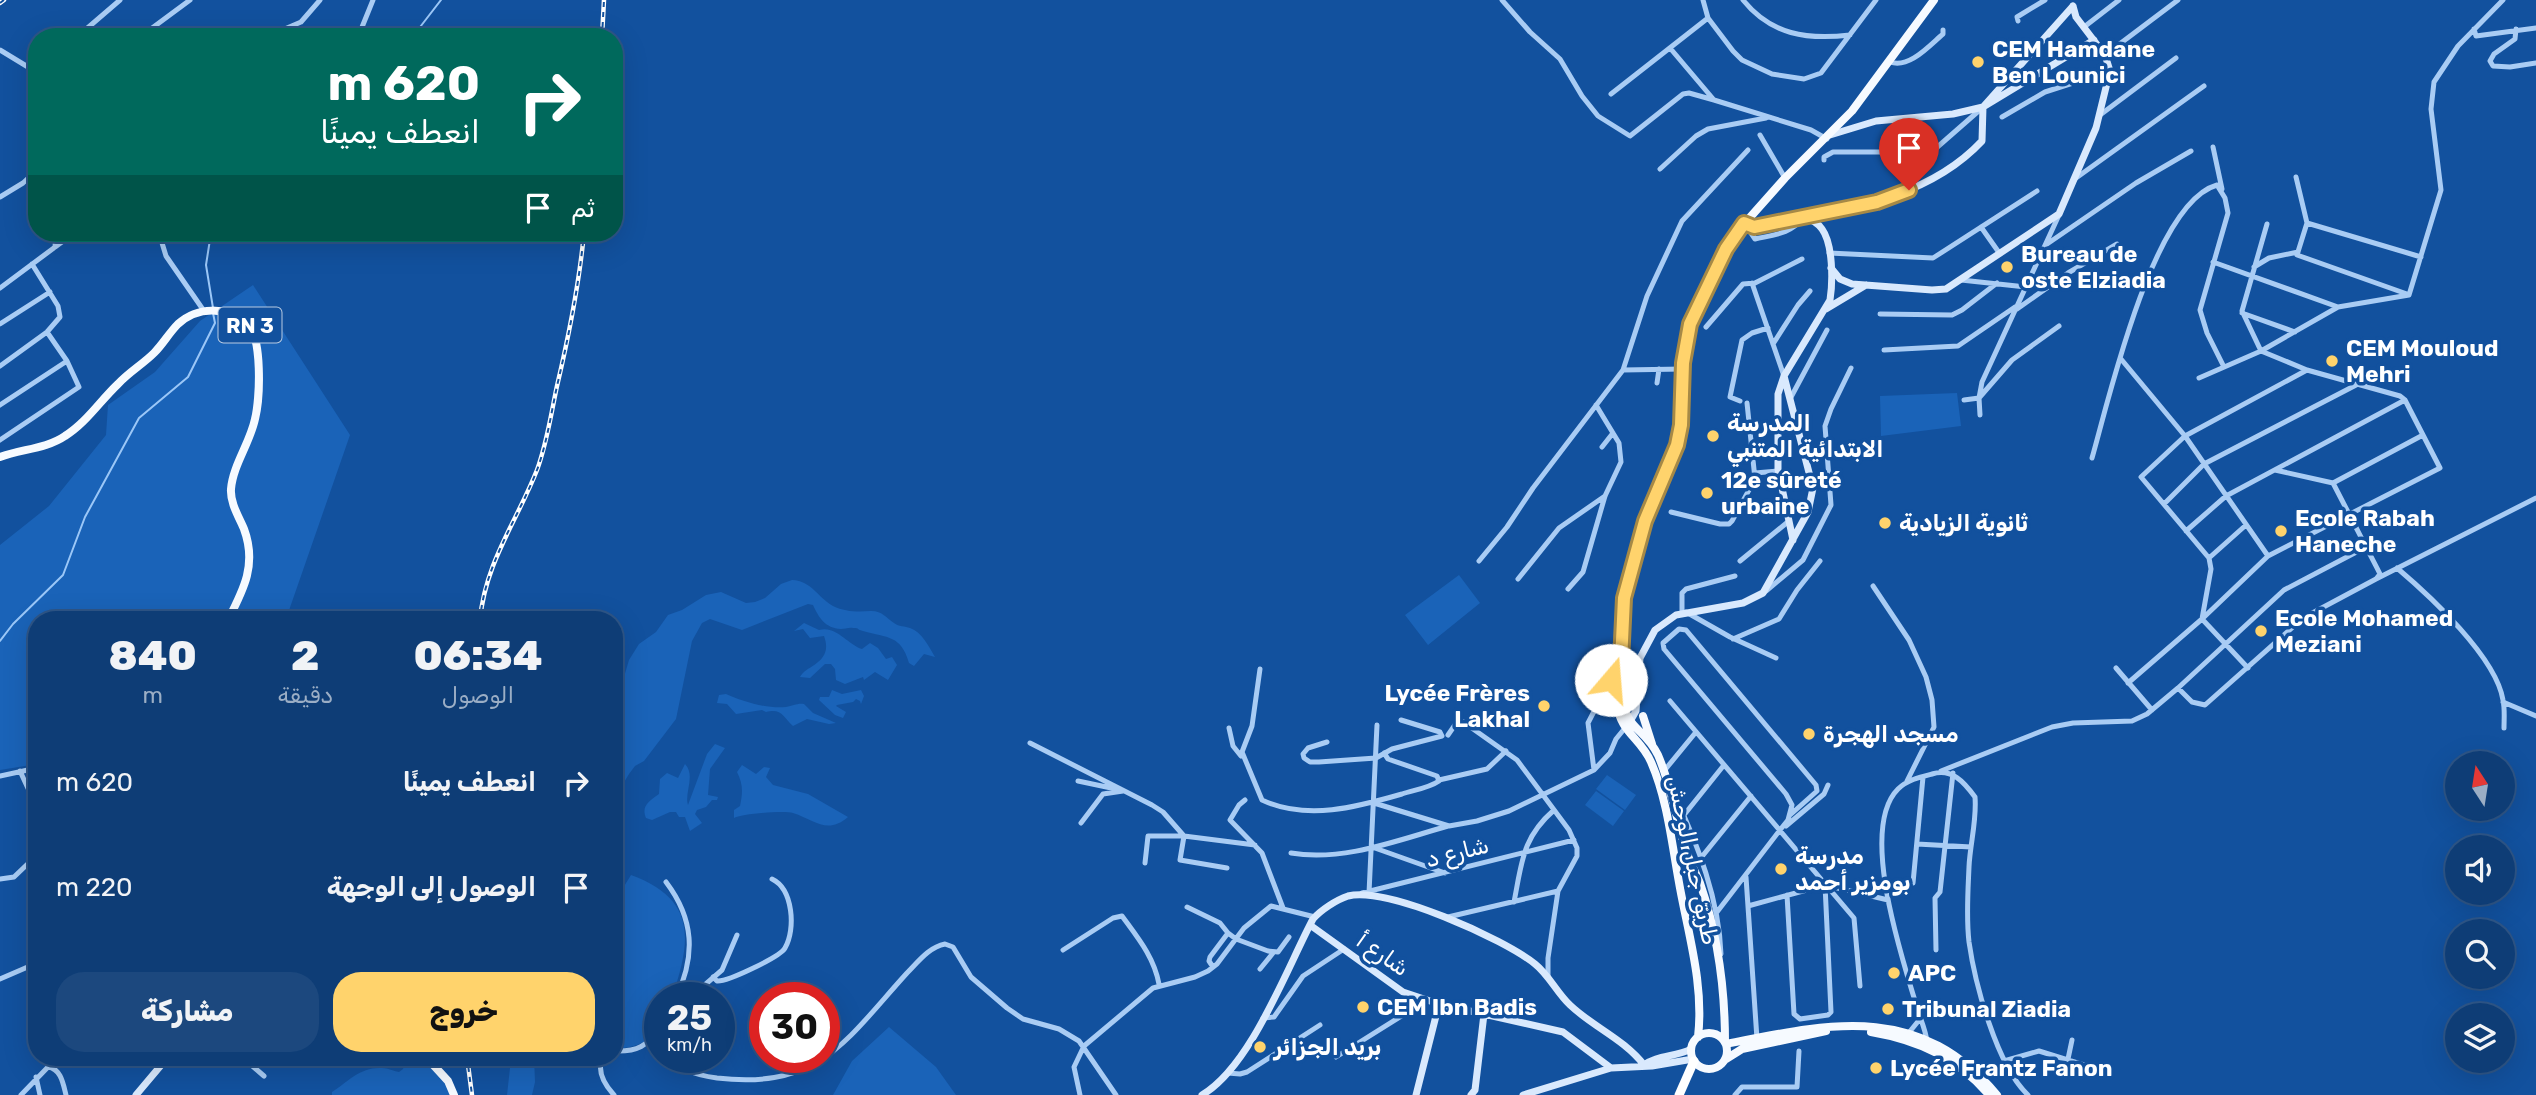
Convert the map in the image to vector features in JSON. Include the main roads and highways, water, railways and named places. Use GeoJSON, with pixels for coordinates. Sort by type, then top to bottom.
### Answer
{"type":"FeatureCollection","features":[{"type":"Feature","properties":{"kind":"highway"},"geometry":{"type":"LineString","coordinates":[[1679,1095],[1693,1060]]}},
{"type":"Feature","properties":{"kind":"main road","name":"طريق جبل الوحش"},"geometry":{"type":"LineString","coordinates":[[1698,1037],[1698,976],[1671,834],[1651,762],[1630,728],[1618,718],[1624,598],[1645,521],[1677,445],[1681,425],[1685,343],[1691,322],[1726,249],[1785,178],[1852,111],[1934,0]]}},
{"type":"Feature","properties":{"kind":"main road"},"geometry":{"type":"LineString","coordinates":[[1832,268],[1845,282],[1939,290],[1961,280],[2059,214],[2100,115],[2110,71],[2105,55],[2076,17],[2072,3]]}},
{"type":"Feature","properties":{"kind":"main road"},"geometry":{"type":"LineString","coordinates":[[1748,225],[1884,200],[1939,176],[1982,141],[1983,107],[2072,3]]}},
{"type":"Feature","properties":{"kind":"main road"},"geometry":{"type":"LineString","coordinates":[[1828,137],[1876,121],[1953,114],[1983,107],[2094,40]]}},
{"type":"Feature","properties":{"kind":"main road"},"geometry":{"type":"LineString","coordinates":[[1794,541],[1779,471],[1778,394],[1784,376],[1830,300],[1832,268],[1824,231],[1814,221],[1803,217]]}},
{"type":"Feature","properties":{"kind":"main road"},"geometry":{"type":"LineString","coordinates":[[1822,311],[1866,285]]}},
{"type":"Feature","properties":{"kind":"main road","name":"RN 3"},"geometry":{"type":"LineString","coordinates":[[0,457],[54,443],[66,436],[189,316],[204,311],[226,311],[239,318],[252,327],[257,345],[257,409],[255,423],[233,477],[230,493],[250,553],[249,575],[233,611]]}},
{"type":"Feature","properties":{"kind":"main road"},"geometry":{"type":"LineString","coordinates":[[1653,747],[1639,713],[1638,666],[1643,651],[1661,624],[1684,613],[1743,603],[1763,593],[1794,541],[1811,504],[1813,488],[1784,376]]}},
{"type":"Feature","properties":{"kind":"main road"},"geometry":{"type":"LineString","coordinates":[[1620,671],[1624,710],[1630,728],[1653,747]]}},
{"type":"Feature","properties":{"kind":"main road"},"geometry":{"type":"LineString","coordinates":[[1624,710],[1639,713]]}},
{"type":"Feature","properties":{"kind":"main road"},"geometry":{"type":"LineString","coordinates":[[1630,728],[1639,713]]}},
{"type":"Feature","properties":{"kind":"main road","name":"طريق جبل الوحش"},"geometry":{"type":"LineString","coordinates":[[1653,747],[1665,775],[1686,851],[1707,907],[1722,967],[1725,1043]]}},
{"type":"Feature","properties":{"kind":"main road"},"geometry":{"type":"LineString","coordinates":[[1202,1095],[1228,1073],[1252,1039],[1319,912],[1349,896],[1369,894],[1445,918],[1517,951],[1538,966],[1570,1005],[1621,1042],[1644,1065]]}},
{"type":"Feature","properties":{"kind":"main road","name":"شارع أ"},"geometry":{"type":"LineString","coordinates":[[1310,925],[1403,992],[1439,1004],[1563,1032],[1611,1068]]}},
{"type":"Feature","properties":{"kind":"main road"},"geometry":{"type":"LineString","coordinates":[[1416,1095],[1439,1004]]}},
{"type":"Feature","properties":{"kind":"main road"},"geometry":{"type":"LineString","coordinates":[[1473,1092],[1484,1014]]}},
{"type":"Feature","properties":{"kind":"main road"},"geometry":{"type":"LineString","coordinates":[[1644,1065],[1650,1060],[1691,1049],[1698,1037],[1713,1034],[1725,1043],[1817,1027],[1857,1026],[1927,1043],[1971,1067],[1997,1095]]}},
{"type":"Feature","properties":{"kind":"main road"},"geometry":{"type":"LineString","coordinates":[[1691,1049],[1693,1060],[1700,1067],[1711,1069],[1742,1049],[1830,1030],[1907,1036]]}},
{"type":"Feature","properties":{"kind":"main road"},"geometry":{"type":"LineString","coordinates":[[1725,1043],[1726,1059]]}},
{"type":"Feature","properties":{"kind":"main road"},"geometry":{"type":"LineString","coordinates":[[1927,1043],[1964,1070],[1989,1095]]}},
{"type":"Feature","properties":{"kind":"main road"},"geometry":{"type":"LineString","coordinates":[[1523,1095],[1611,1068],[1693,1060]]}},
{"type":"Feature","properties":{"kind":"main road"},"geometry":{"type":"LineString","coordinates":[[136,1095],[145,1091],[162,1066]]}},
{"type":"Feature","properties":{"kind":"main road"},"geometry":{"type":"LineString","coordinates":[[434,1066],[448,1081],[454,1095]]}},
{"type":"Feature","properties":{"kind":"waterway"},"geometry":{"type":"LineString","coordinates":[[419,28],[441,0]]}},
{"type":"Feature","properties":{"kind":"waterway"},"geometry":{"type":"LineString","coordinates":[[210,242],[206,265],[213,308]]}},
{"type":"Feature","properties":{"kind":"waterway"},"geometry":{"type":"LineString","coordinates":[[0,641],[13,624],[63,575],[85,517],[139,418],[188,377],[215,323],[213,313]]}},
{"type":"Feature","properties":{"kind":"railway"},"geometry":{"type":"LineString","coordinates":[[0,3],[4,0]]}},
{"type":"Feature","properties":{"kind":"railway"},"geometry":{"type":"LineString","coordinates":[[602,28],[604,0]]}},
{"type":"Feature","properties":{"kind":"railway"},"geometry":{"type":"LineString","coordinates":[[481,611],[495,561],[529,489],[544,449],[573,310],[583,242]]}},
{"type":"Feature","properties":{"kind":"railway"},"geometry":{"type":"LineString","coordinates":[[468,1066],[472,1095]]}},
{"type":"Feature","properties":{"kind":"place","name":"CEM Hamdane Ben Lounici"},"geometry":{"type":"Point","coordinates":[1978,62]}},
{"type":"Feature","properties":{"kind":"place","name":"Bureau de oste Elziadia"},"geometry":{"type":"Point","coordinates":[2007,267]}},
{"type":"Feature","properties":{"kind":"place","name":"CEM Mouloud Mehri"},"geometry":{"type":"Point","coordinates":[2332,361]}},
{"type":"Feature","properties":{"kind":"place","name":"المدرسة الابتدائية المتنبي"},"geometry":{"type":"Point","coordinates":[1713,436]}},
{"type":"Feature","properties":{"kind":"place","name":"12e sûreté urbaine"},"geometry":{"type":"Point","coordinates":[1707,493]}},
{"type":"Feature","properties":{"kind":"place","name":"ثانوية الزيادية"},"geometry":{"type":"Point","coordinates":[1885,523]}},
{"type":"Feature","properties":{"kind":"place","name":"Ecole Rabah Haneche"},"geometry":{"type":"Point","coordinates":[2281,531]}},
{"type":"Feature","properties":{"kind":"place","name":"Ecole Mohamed Meziani"},"geometry":{"type":"Point","coordinates":[2261,631]}},
{"type":"Feature","properties":{"kind":"place","name":"Lycée Frères Lakhal"},"geometry":{"type":"Point","coordinates":[1544,706]}},
{"type":"Feature","properties":{"kind":"place","name":"مسجد الهجرة"},"geometry":{"type":"Point","coordinates":[1809,734]}},
{"type":"Feature","properties":{"kind":"place","name":"مدرسة بومزير أحمد"},"geometry":{"type":"Point","coordinates":[1781,869]}},
{"type":"Feature","properties":{"kind":"place","name":"APC"},"geometry":{"type":"Point","coordinates":[1894,973]}},
{"type":"Feature","properties":{"kind":"place","name":"CEM Ibn Badis"},"geometry":{"type":"Point","coordinates":[1363,1007]}},
{"type":"Feature","properties":{"kind":"place","name":"Tribunal Ziadia"},"geometry":{"type":"Point","coordinates":[1888,1009]}},
{"type":"Feature","properties":{"kind":"place","name":"بريد الجزائر"},"geometry":{"type":"Point","coordinates":[1260,1047]}},
{"type":"Feature","properties":{"kind":"place","name":"Lycée Frantz Fanon"},"geometry":{"type":"Point","coordinates":[1876,1068]}}]}
